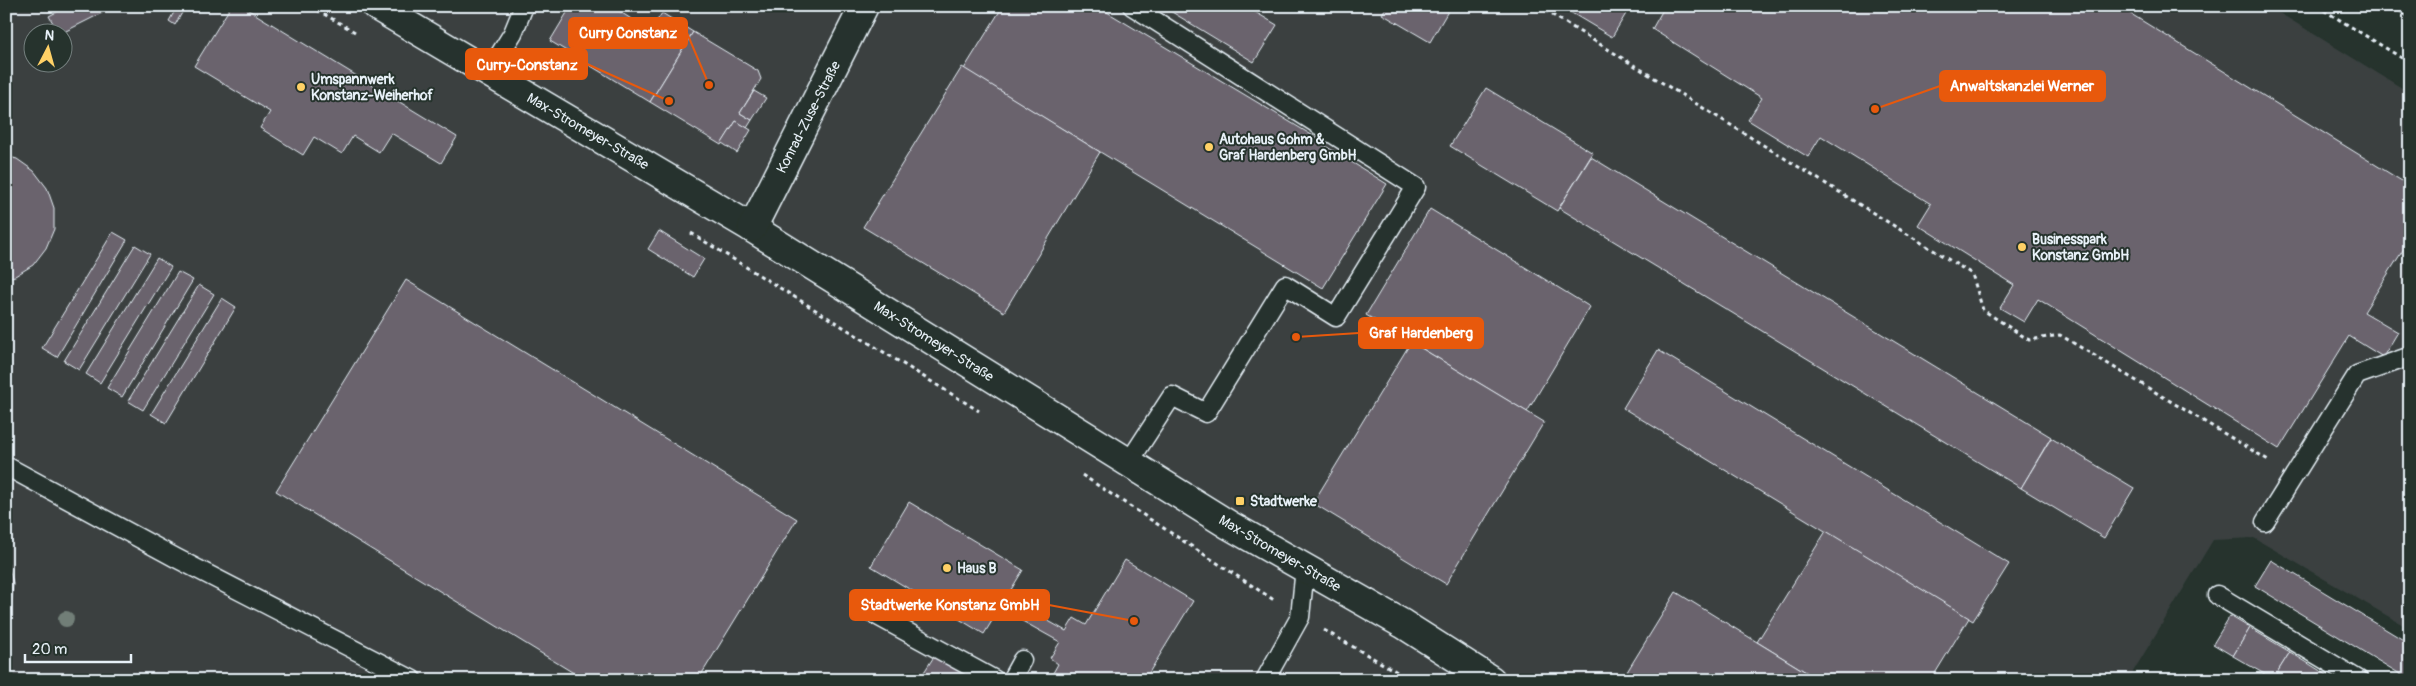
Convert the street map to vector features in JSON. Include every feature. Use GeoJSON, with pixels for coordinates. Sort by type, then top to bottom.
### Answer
{"type":"FeatureCollection","features":[{"type":"Feature","properties":{"kind":"street","name":"Max-Stromeyer-Straße"},"geometry":{"type":"LineString","coordinates":[[376,6],[752,228],[1229,525],[1403,624],[1491,680]]}},
{"type":"Feature","properties":{"kind":"street","name":"Konrad-Zuse-Straße"},"geometry":{"type":"LineString","coordinates":[[752,228],[864,6]]}},
{"type":"Feature","properties":{"kind":"lane"},"geometry":{"type":"LineString","coordinates":[[488,72],[512,33],[524,6]]}},
{"type":"Feature","properties":{"kind":"lane"},"geometry":{"type":"LineString","coordinates":[[1129,462],[1172,396],[1206,414],[1285,285],[1336,316],[1416,187],[1132,6]]}},
{"type":"Feature","properties":{"kind":"lane"},"geometry":{"type":"LineString","coordinates":[[2265,522],[2357,376],[2409,356]]}},
{"type":"Feature","properties":{"kind":"lane"},"geometry":{"type":"LineString","coordinates":[[6,466],[185,562],[413,680]]}},
{"type":"Feature","properties":{"kind":"lane"},"geometry":{"type":"LineString","coordinates":[[1266,678],[1300,617],[1305,568]]}},
{"type":"Feature","properties":{"kind":"lane"},"geometry":{"type":"LineString","coordinates":[[2217,595],[2358,680]]}},
{"type":"Feature","properties":{"kind":"lane"},"geometry":{"type":"LineString","coordinates":[[874,614],[995,680]]}},
{"type":"Feature","properties":{"kind":"lane"},"geometry":{"type":"LineString","coordinates":[[1011,680],[1022,660]]}},
{"type":"Feature","properties":{"kind":"path"},"geometry":{"type":"LineString","coordinates":[[1538,6],[1972,274],[1983,310],[2029,340],[2060,335],[2295,475]]}},
{"type":"Feature","properties":{"kind":"path"},"geometry":{"type":"LineString","coordinates":[[2317,6],[2410,63]]}},
{"type":"Feature","properties":{"kind":"path"},"geometry":{"type":"LineString","coordinates":[[691,232],[985,414]]}},
{"type":"Feature","properties":{"kind":"path"},"geometry":{"type":"LineString","coordinates":[[1077,471],[1300,617],[1411,680]]}},
{"type":"Feature","properties":{"kind":"shaded area"},"geometry":{"type":"Polygon","coordinates":[[[6,6],[2268,6],[2410,93],[2410,629],[2254,538],[2213,540],[2128,680],[6,680],[6,6]]]}},
{"type":"Feature","properties":{"kind":"building"},"geometry":{"type":"Polygon","coordinates":[[[68,6],[101,6],[104,12],[72,28],[72,22],[52,22],[49,16],[68,6]]]}},
{"type":"Feature","properties":{"kind":"building","name":"Umspannwerk Konstanz-Weiherhof"},"geometry":{"type":"Polygon","coordinates":[[[231,6],[242,6],[457,137],[441,163],[391,133],[379,152],[353,136],[342,154],[314,137],[303,155],[260,128],[270,112],[194,66],[231,6]]]}},
{"type":"Feature","properties":{"kind":"building"},"geometry":{"type":"Polygon","coordinates":[[[571,6],[611,6],[650,31],[662,13],[693,32],[650,102],[550,41],[571,6]]]}},
{"type":"Feature","properties":{"kind":"building","name":"Autohaus Gohm & Graf Hardenberg GmbH"},"geometry":{"type":"Polygon","coordinates":[[[1003,6],[1097,6],[1320,140],[1319,142],[1387,184],[1323,288],[964,69],[1003,6]]]}},
{"type":"Feature","properties":{"kind":"building"},"geometry":{"type":"Polygon","coordinates":[[[1162,6],[1245,6],[1277,25],[1254,62],[1162,6]]]}},
{"type":"Feature","properties":{"kind":"building"},"geometry":{"type":"Polygon","coordinates":[[[1387,6],[1451,6],[1430,42],[1382,14],[1387,6]]]}},
{"type":"Feature","properties":{"kind":"building"},"geometry":{"type":"Polygon","coordinates":[[[1560,6],[1644,6],[1638,11],[1630,7],[1612,37],[1560,6]]]}},
{"type":"Feature","properties":{"kind":"building"},"geometry":{"type":"Polygon","coordinates":[[[1665,6],[2118,6],[2410,186],[2410,239],[2364,312],[2398,332],[2383,357],[2349,336],[2279,449],[2038,299],[2024,322],[2000,308],[2014,285],[1918,225],[1931,204],[1821,136],[1808,157],[1748,120],[1762,98],[1652,29],[1665,6]]]}},
{"type":"Feature","properties":{"kind":"building"},"geometry":{"type":"Polygon","coordinates":[[[177,7],[183,11],[175,25],[169,21],[177,7]]]}},
{"type":"Feature","properties":{"kind":"building"},"geometry":{"type":"Polygon","coordinates":[[[693,32],[758,71],[761,79],[740,113],[752,120],[747,128],[736,121],[721,145],[650,102],[693,32]]]}},
{"type":"Feature","properties":{"kind":"building"},"geometry":{"type":"Polygon","coordinates":[[[962,67],[1100,152],[1004,312],[863,227],[962,67]]]}},
{"type":"Feature","properties":{"kind":"building"},"geometry":{"type":"Polygon","coordinates":[[[1486,88],[1593,153],[1557,211],[1450,146],[1486,88]]]}},
{"type":"Feature","properties":{"kind":"building"},"geometry":{"type":"Polygon","coordinates":[[[754,91],[766,98],[752,120],[740,113],[754,91]]]}},
{"type":"Feature","properties":{"kind":"building"},"geometry":{"type":"Polygon","coordinates":[[[736,121],[751,130],[737,153],[722,143],[736,121]]]}},
{"type":"Feature","properties":{"kind":"building"},"geometry":{"type":"Polygon","coordinates":[[[6,156],[17,159],[34,171],[47,188],[54,208],[54,229],[46,248],[33,265],[15,276],[6,278],[6,156]]]}},
{"type":"Feature","properties":{"kind":"building"},"geometry":{"type":"Polygon","coordinates":[[[1591,157],[2051,437],[2021,488],[1559,208],[1591,157]]]}},
{"type":"Feature","properties":{"kind":"building"},"geometry":{"type":"Polygon","coordinates":[[[1430,209],[1590,307],[1527,412],[1366,315],[1430,209]]]}},
{"type":"Feature","properties":{"kind":"building"},"geometry":{"type":"Polygon","coordinates":[[[659,231],[704,259],[693,277],[648,249],[659,231]]]}},
{"type":"Feature","properties":{"kind":"building"},"geometry":{"type":"Polygon","coordinates":[[[113,232],[127,240],[57,357],[42,348],[113,232]]]}},
{"type":"Feature","properties":{"kind":"building"},"geometry":{"type":"Polygon","coordinates":[[[135,245],[150,254],[79,370],[64,361],[135,245]]]}},
{"type":"Feature","properties":{"kind":"building"},"geometry":{"type":"Polygon","coordinates":[[[157,258],[171,267],[100,383],[86,374],[157,258]]]}},
{"type":"Feature","properties":{"kind":"building"},"geometry":{"type":"Polygon","coordinates":[[[178,272],[193,280],[122,397],[107,388],[178,272]]]}},
{"type":"Feature","properties":{"kind":"building"},"geometry":{"type":"Polygon","coordinates":[[[406,280],[797,519],[698,680],[585,680],[276,491],[406,280]]]}},
{"type":"Feature","properties":{"kind":"building"},"geometry":{"type":"Polygon","coordinates":[[[199,285],[214,294],[143,410],[128,401],[199,285]]]}},
{"type":"Feature","properties":{"kind":"building"},"geometry":{"type":"Polygon","coordinates":[[[222,298],[236,307],[166,423],[151,414],[222,298]]]}},
{"type":"Feature","properties":{"kind":"building"},"geometry":{"type":"Polygon","coordinates":[[[1411,342],[1544,422],[1446,584],[1313,503],[1411,342]]]}},
{"type":"Feature","properties":{"kind":"building"},"geometry":{"type":"Polygon","coordinates":[[[1658,350],[2009,564],[1973,621],[1623,408],[1658,350]]]}},
{"type":"Feature","properties":{"kind":"building"},"geometry":{"type":"Polygon","coordinates":[[[2051,438],[2134,488],[2104,538],[2021,488],[2051,438]]]}},
{"type":"Feature","properties":{"kind":"building","name":"Haus B"},"geometry":{"type":"Polygon","coordinates":[[[909,502],[1023,570],[984,634],[871,566],[909,502]]]}},
{"type":"Feature","properties":{"kind":"building"},"geometry":{"type":"Polygon","coordinates":[[[1826,531],[1969,618],[1931,680],[1819,680],[1757,642],[1826,531]]]}},
{"type":"Feature","properties":{"kind":"building"},"geometry":{"type":"Polygon","coordinates":[[[6,557],[13,583],[11,608],[6,616],[6,557]]]}},
{"type":"Feature","properties":{"kind":"building"},"geometry":{"type":"Polygon","coordinates":[[[1125,560],[1193,601],[1147,676],[1152,680],[1049,680],[1058,664],[1050,658],[1060,642],[999,608],[1006,597],[1066,631],[1074,618],[1086,625],[1125,560]]]}},
{"type":"Feature","properties":{"kind":"building"},"geometry":{"type":"Polygon","coordinates":[[[2271,560],[2410,644],[2410,680],[2255,586],[2271,560]]]}},
{"type":"Feature","properties":{"kind":"building"},"geometry":{"type":"Polygon","coordinates":[[[1676,592],[1757,642],[1819,680],[1622,680],[1676,592]]]}},
{"type":"Feature","properties":{"kind":"building"},"geometry":{"type":"Polygon","coordinates":[[[2230,616],[2250,628],[2233,656],[2213,644],[2230,616]]]}},
{"type":"Feature","properties":{"kind":"building"},"geometry":{"type":"Polygon","coordinates":[[[2250,628],[2290,652],[2273,679],[2233,656],[2250,628]]]}},
{"type":"Feature","properties":{"kind":"building"},"geometry":{"type":"Polygon","coordinates":[[[2290,652],[2335,680],[2273,679],[2290,652]]]}},
{"type":"Feature","properties":{"kind":"building"},"geometry":{"type":"Polygon","coordinates":[[[935,655],[962,672],[957,680],[919,680],[935,655]]]}},
{"type":"Feature","properties":{"kind":"railway"},"geometry":{"type":"LineString","coordinates":[[2393,6],[2410,17]]}},
{"type":"Feature","properties":{"kind":"place","name":"Curry Constanz"},"geometry":{"type":"Point","coordinates":[709,85]}},
{"type":"Feature","properties":{"kind":"place","name":"Umspannwerk Konstanz-Weiherhof"},"geometry":{"type":"Point","coordinates":[301,87]}},
{"type":"Feature","properties":{"kind":"place","name":"Curry-Constanz"},"geometry":{"type":"Point","coordinates":[669,101]}},
{"type":"Feature","properties":{"kind":"place","name":"Anwaltskanzlei Werner"},"geometry":{"type":"Point","coordinates":[1875,109]}},
{"type":"Feature","properties":{"kind":"place","name":"Autohaus Gohm & Graf Hardenberg GmbH"},"geometry":{"type":"Point","coordinates":[1209,147]}},
{"type":"Feature","properties":{"kind":"place","name":"Businesspark Konstanz GmbH"},"geometry":{"type":"Point","coordinates":[2022,247]}},
{"type":"Feature","properties":{"kind":"place","name":"Graf Hardenberg"},"geometry":{"type":"Point","coordinates":[1296,337]}},
{"type":"Feature","properties":{"kind":"place","name":"Stadtwerke"},"geometry":{"type":"Point","coordinates":[1240,501]}},
{"type":"Feature","properties":{"kind":"place","name":"Haus B"},"geometry":{"type":"Point","coordinates":[947,568]}},
{"type":"Feature","properties":{"kind":"place","name":"Stadtwerke Konstanz GmbH"},"geometry":{"type":"Point","coordinates":[1134,621]}}]}
